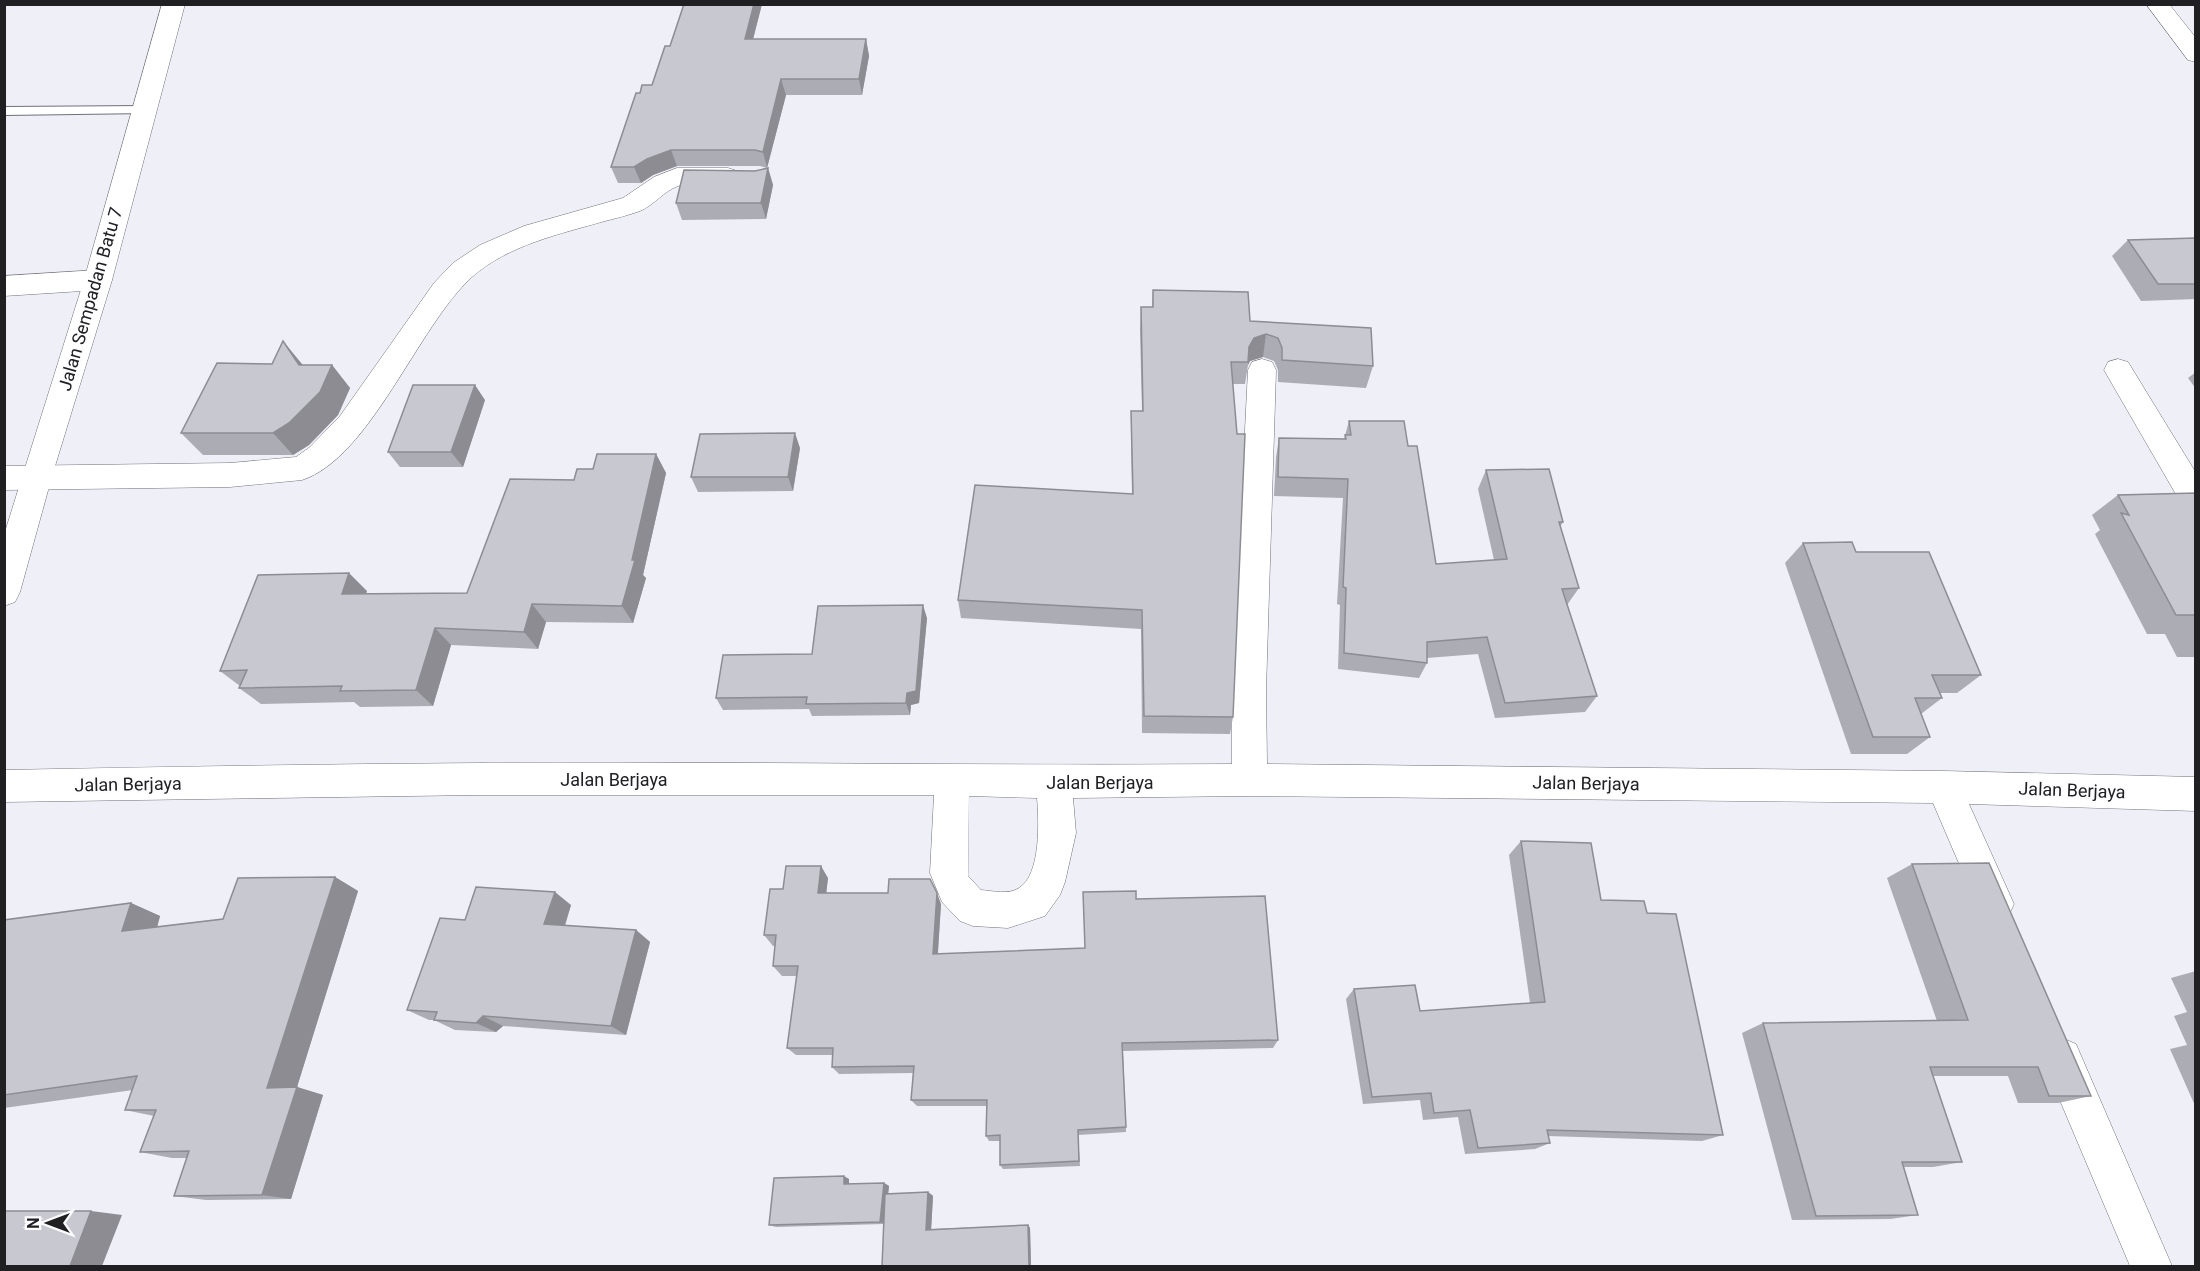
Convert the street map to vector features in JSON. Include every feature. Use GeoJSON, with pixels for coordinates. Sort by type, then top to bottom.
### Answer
{"type":"FeatureCollection","features":[{"type":"Feature","properties":{"kind":"street","name":"Jalan Sempadan Batu 7"},"geometry":{"type":"LineString","coordinates":[[4,592],[37,476],[98,280],[174,4]]}},
{"type":"Feature","properties":{"kind":"street"},"geometry":{"type":"LineString","coordinates":[[2157,4],[2196,55]]}},
{"type":"Feature","properties":{"kind":"street"},"geometry":{"type":"LineString","coordinates":[[4,478],[230,475],[302,468],[321,455],[350,424],[444,290],[463,270],[489,252],[533,233],[632,204],[663,183],[678,177],[759,177]]}},
{"type":"Feature","properties":{"kind":"street"},"geometry":{"type":"LineString","coordinates":[[4,286],[98,280]]}},
{"type":"Feature","properties":{"kind":"street"},"geometry":{"type":"LineString","coordinates":[[1250,780],[1249,690],[1262,370]]}},
{"type":"Feature","properties":{"kind":"street"},"geometry":{"type":"LineString","coordinates":[[2118,370],[2196,501]]}},
{"type":"Feature","properties":{"kind":"street","name":"Jalan Berjaya"},"geometry":{"type":"LineString","coordinates":[[4,786],[478,779],[952,779],[1054,782],[1250,780],[1944,787],[2196,794]]}},
{"type":"Feature","properties":{"kind":"street"},"geometry":{"type":"LineString","coordinates":[[952,779],[948,873],[956,889],[973,908],[1008,910],[1032,903],[1047,882],[1059,832],[1054,782]]}},
{"type":"Feature","properties":{"kind":"street"},"geometry":{"type":"LineString","coordinates":[[1944,787],[2010,939]]}},
{"type":"Feature","properties":{"kind":"street"},"geometry":{"type":"LineString","coordinates":[[2048,1027],[2151,1266]]}},
{"type":"Feature","properties":{"kind":"lane"},"geometry":{"type":"LineString","coordinates":[[4,111],[144,110]]}},
{"type":"Feature","properties":{"kind":"building"},"geometry":{"type":"Polygon","coordinates":[[[684,4],[754,4],[745,39],[866,39],[859,79],[781,79],[763,152],[755,150],[671,150],[647,159],[634,167],[611,167],[636,93],[640,93],[642,85],[652,85],[665,46],[670,46],[684,4]]]}},
{"type":"Feature","properties":{"kind":"building"},"geometry":{"type":"Polygon","coordinates":[[[768,168],[761,203],[676,203],[684,170],[755,171],[768,168]]]}},
{"type":"Feature","properties":{"kind":"building"},"geometry":{"type":"Polygon","coordinates":[[[2196,238],[2196,284],[2158,284],[2128,240],[2196,238]]]}},
{"type":"Feature","properties":{"kind":"building"},"geometry":{"type":"Polygon","coordinates":[[[1153,290],[1248,292],[1250,321],[1371,328],[1373,366],[1282,360],[1282,348],[1278,338],[1266,334],[1254,338],[1249,347],[1248,362],[1231,362],[1237,434],[1245,434],[1233,717],[1144,716],[1142,610],[958,600],[975,485],[1133,494],[1131,411],[1143,411],[1141,307],[1153,307],[1153,290]]]}},
{"type":"Feature","properties":{"kind":"building"},"geometry":{"type":"Polygon","coordinates":[[[283,341],[299,365],[332,365],[320,392],[289,423],[273,433],[181,433],[217,363],[272,364],[283,341]]]}},
{"type":"Feature","properties":{"kind":"building"},"geometry":{"type":"Polygon","coordinates":[[[413,385],[475,385],[451,452],[388,452],[413,385]]]}},
{"type":"Feature","properties":{"kind":"building"},"geometry":{"type":"Polygon","coordinates":[[[1349,421],[1404,421],[1408,446],[1417,446],[1436,564],[1507,559],[1486,470],[1549,469],[1563,522],[1559,522],[1579,588],[1562,589],[1597,696],[1505,703],[1487,637],[1427,642],[1427,663],[1344,653],[1346,588],[1343,587],[1348,479],[1278,477],[1279,438],[1346,439],[1345,435],[1351,435],[1349,421]]]}},
{"type":"Feature","properties":{"kind":"building"},"geometry":{"type":"Polygon","coordinates":[[[795,433],[788,477],[691,477],[700,434],[795,433]]]}},
{"type":"Feature","properties":{"kind":"building"},"geometry":{"type":"Polygon","coordinates":[[[597,454],[656,454],[632,560],[635,560],[622,606],[532,604],[524,632],[435,628],[416,690],[340,691],[342,686],[239,688],[247,670],[220,671],[258,575],[349,573],[342,594],[467,593],[510,479],[574,480],[577,469],[593,469],[597,454]]]}},
{"type":"Feature","properties":{"kind":"building"},"geometry":{"type":"Polygon","coordinates":[[[2196,493],[2196,617],[2176,615],[2121,513],[2129,515],[2118,495],[2196,493]]]}},
{"type":"Feature","properties":{"kind":"building"},"geometry":{"type":"Polygon","coordinates":[[[1852,542],[1856,552],[1929,552],[1981,675],[1932,675],[1942,698],[1915,698],[1930,737],[1873,737],[1803,543],[1852,542]]]}},
{"type":"Feature","properties":{"kind":"building"},"geometry":{"type":"Polygon","coordinates":[[[923,605],[916,691],[907,693],[906,703],[806,704],[807,697],[716,698],[723,655],[812,654],[818,606],[923,605]]]}},
{"type":"Feature","properties":{"kind":"building"},"geometry":{"type":"Polygon","coordinates":[[[1521,841],[1591,843],[1601,900],[1644,901],[1647,913],[1676,914],[1723,1135],[1547,1130],[1550,1143],[1478,1148],[1470,1110],[1434,1113],[1431,1093],[1372,1097],[1354,989],[1415,985],[1420,1011],[1545,1002],[1521,841]]]}},
{"type":"Feature","properties":{"kind":"building"},"geometry":{"type":"Polygon","coordinates":[[[1989,863],[2091,1096],[2049,1096],[2038,1067],[1930,1067],[1962,1162],[1902,1162],[1918,1215],[1816,1216],[1763,1023],[1968,1020],[1912,864],[1989,863]]]}},
{"type":"Feature","properties":{"kind":"building"},"geometry":{"type":"Polygon","coordinates":[[[786,866],[821,866],[818,893],[888,893],[889,879],[930,879],[937,893],[933,954],[1085,948],[1083,892],[1136,891],[1136,899],[1265,896],[1278,1040],[1122,1043],[1126,1127],[1078,1130],[1079,1161],[1000,1165],[1000,1135],[986,1136],[987,1100],[911,1100],[914,1066],[832,1067],[833,1048],[787,1048],[798,966],[773,966],[776,935],[764,935],[770,889],[783,889],[786,866]]]}},
{"type":"Feature","properties":{"kind":"building"},"geometry":{"type":"Polygon","coordinates":[[[335,877],[267,1088],[297,1087],[262,1195],[174,1196],[189,1151],[140,1152],[156,1110],[125,1110],[137,1076],[4,1095],[4,920],[131,903],[122,931],[223,919],[238,878],[335,877]]]}},
{"type":"Feature","properties":{"kind":"building"},"geometry":{"type":"Polygon","coordinates":[[[476,887],[555,892],[544,924],[636,930],[611,1026],[483,1016],[476,1023],[434,1020],[437,1012],[407,1010],[440,918],[465,920],[476,887]]]}},
{"type":"Feature","properties":{"kind":"building"},"geometry":{"type":"Polygon","coordinates":[[[844,1176],[844,1184],[884,1183],[880,1222],[769,1225],[774,1178],[844,1176]]]}},
{"type":"Feature","properties":{"kind":"building"},"geometry":{"type":"Polygon","coordinates":[[[928,1192],[926,1230],[1028,1225],[1029,1266],[882,1266],[885,1194],[928,1192]]]}},
{"type":"Feature","properties":{"kind":"building"},"geometry":{"type":"Polygon","coordinates":[[[4,1211],[91,1211],[70,1266],[4,1266],[4,1211]]]}}]}
